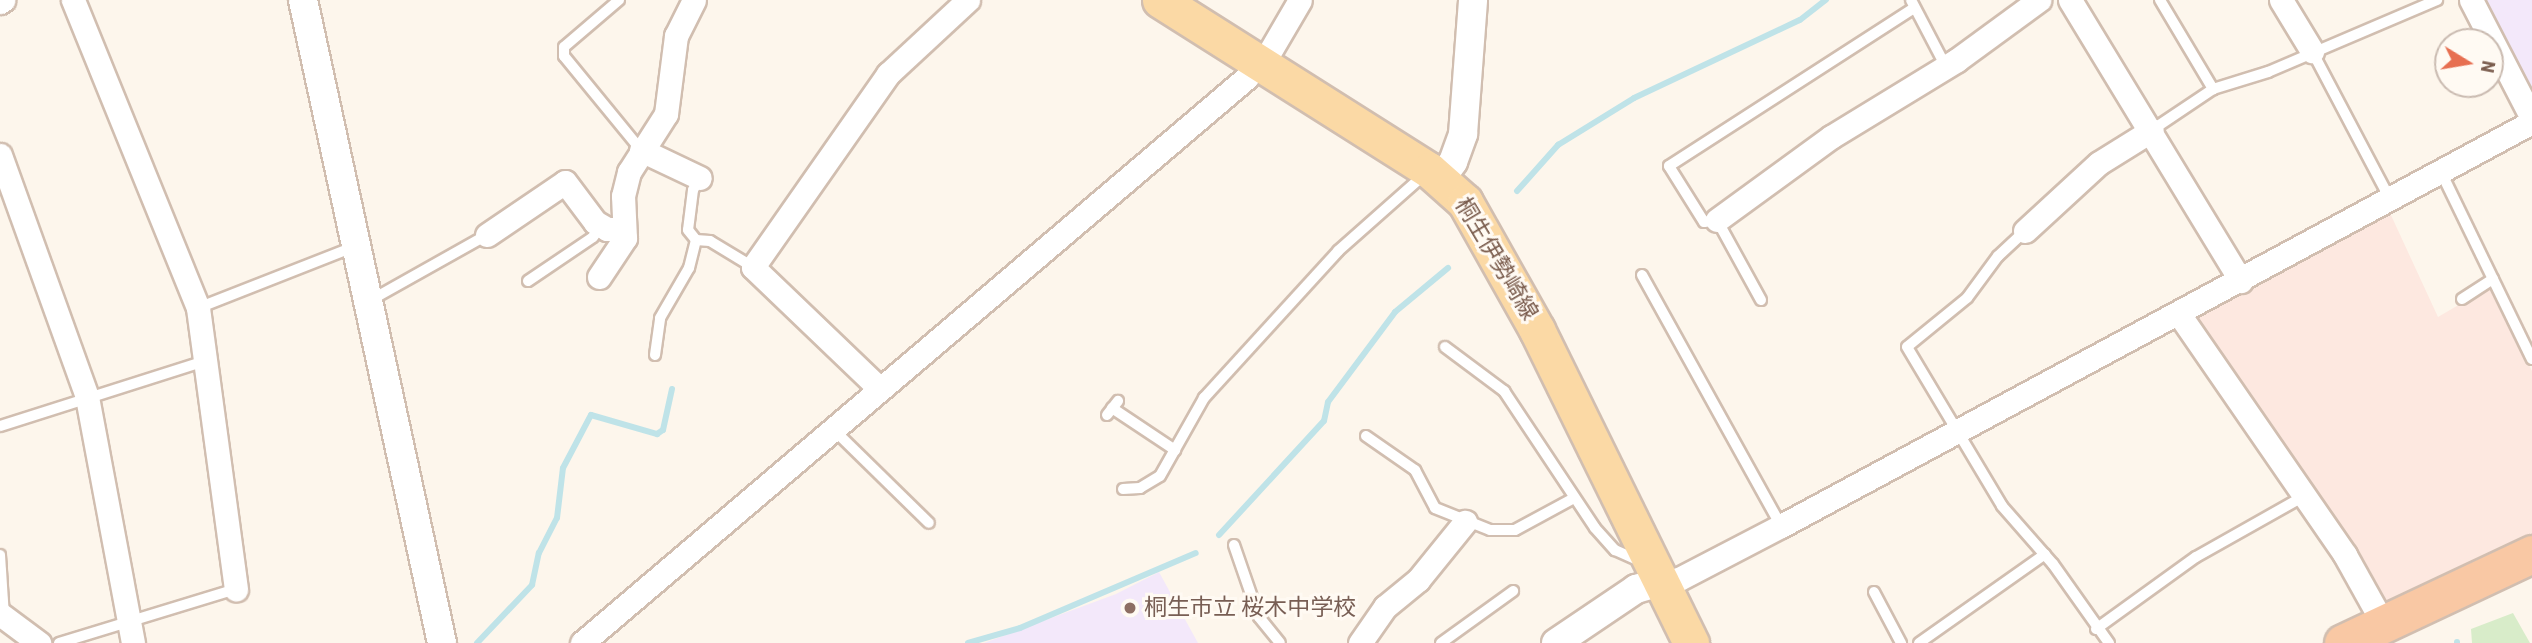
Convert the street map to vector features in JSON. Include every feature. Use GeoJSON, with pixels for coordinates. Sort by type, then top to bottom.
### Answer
{"type":"FeatureCollection","features":[{"type":"Feature","properties":{"kind":"highway"},"geometry":{"type":"LineString","coordinates":[[2343,643],[2532,554]]}},
{"type":"Feature","properties":{"kind":"main road","name":"桐生伊勢崎線"},"geometry":{"type":"LineString","coordinates":[[1160,0],[1435,174],[1470,210],[1537,330],[1691,643]]}},
{"type":"Feature","properties":{"kind":"street"},"geometry":{"type":"LineString","coordinates":[[73,0],[198,308],[208,360],[236,589]]}},
{"type":"Feature","properties":{"kind":"street"},"geometry":{"type":"LineString","coordinates":[[303,0],[442,643]]}},
{"type":"Feature","properties":{"kind":"street"},"geometry":{"type":"LineString","coordinates":[[598,276],[622,245],[623,196],[641,150],[667,114],[676,36],[694,0]]}},
{"type":"Feature","properties":{"kind":"street"},"geometry":{"type":"LineString","coordinates":[[880,389],[752,267],[874,92],[913,48],[968,0]]}},
{"type":"Feature","properties":{"kind":"street"},"geometry":{"type":"LineString","coordinates":[[582,643],[1261,64],[1300,0]]}},
{"type":"Feature","properties":{"kind":"street"},"geometry":{"type":"LineString","coordinates":[[1435,174],[1454,162],[1463,134],[1474,0]]}},
{"type":"Feature","properties":{"kind":"street"},"geometry":{"type":"LineString","coordinates":[[1717,220],[1831,136],[1946,67],[2039,0]]}},
{"type":"Feature","properties":{"kind":"street"},"geometry":{"type":"LineString","coordinates":[[2070,0],[2152,130],[2241,281]]}},
{"type":"Feature","properties":{"kind":"street"},"geometry":{"type":"LineString","coordinates":[[2281,0],[2312,51]]}},
{"type":"Feature","properties":{"kind":"street"},"geometry":{"type":"LineString","coordinates":[[1556,643],[1655,573],[1679,579],[2241,281],[2532,120],[2471,0]]}},
{"type":"Feature","properties":{"kind":"street"},"geometry":{"type":"LineString","coordinates":[[2025,231],[2099,163],[2152,130]]}},
{"type":"Feature","properties":{"kind":"street"},"geometry":{"type":"LineString","coordinates":[[641,150],[700,178]]}},
{"type":"Feature","properties":{"kind":"street"},"geometry":{"type":"LineString","coordinates":[[0,155],[87,397],[131,633]]}},
{"type":"Feature","properties":{"kind":"street"},"geometry":{"type":"LineString","coordinates":[[487,235],[565,182],[601,226],[624,229]]}},
{"type":"Feature","properties":{"kind":"street"},"geometry":{"type":"LineString","coordinates":[[2179,314],[2306,495],[2384,625]]}},
{"type":"Feature","properties":{"kind":"street"},"geometry":{"type":"LineString","coordinates":[[1360,643],[1385,607],[1418,580],[1465,522]]}},
{"type":"Feature","properties":{"kind":"street"},"geometry":{"type":"LineString","coordinates":[[2,616],[38,643]]}},
{"type":"Feature","properties":{"kind":"lane"},"geometry":{"type":"LineString","coordinates":[[619,0],[564,47],[564,55],[641,150]]}},
{"type":"Feature","properties":{"kind":"lane"},"geometry":{"type":"LineString","coordinates":[[2160,0],[2213,89]]}},
{"type":"Feature","properties":{"kind":"lane"},"geometry":{"type":"LineString","coordinates":[[2152,130],[2213,89],[2268,72],[2437,0]]}},
{"type":"Feature","properties":{"kind":"lane"},"geometry":{"type":"LineString","coordinates":[[1761,300],[1717,220],[1704,222],[1669,166],[1913,4],[1946,67]]}},
{"type":"Feature","properties":{"kind":"lane"},"geometry":{"type":"LineString","coordinates":[[2312,51],[2390,199]]}},
{"type":"Feature","properties":{"kind":"lane"},"geometry":{"type":"LineString","coordinates":[[2441,172],[2532,359]]}},
{"type":"Feature","properties":{"kind":"lane"},"geometry":{"type":"LineString","coordinates":[[1123,489],[1140,488],[1160,476],[1204,398],[1319,270],[1435,174]]}},
{"type":"Feature","properties":{"kind":"lane"},"geometry":{"type":"LineString","coordinates":[[655,355],[660,318],[689,268],[696,240],[686,222],[700,178]]}},
{"type":"Feature","properties":{"kind":"lane"},"geometry":{"type":"LineString","coordinates":[[528,281],[593,237],[601,226]]}},
{"type":"Feature","properties":{"kind":"lane"},"geometry":{"type":"LineString","coordinates":[[2025,231],[1997,256],[1967,298],[1908,347],[1955,431],[2002,506],[2045,554],[2096,629],[2109,643]]}},
{"type":"Feature","properties":{"kind":"lane"},"geometry":{"type":"LineString","coordinates":[[369,301],[487,235]]}},
{"type":"Feature","properties":{"kind":"lane"},"geometry":{"type":"LineString","coordinates":[[696,240],[710,241],[752,267]]}},
{"type":"Feature","properties":{"kind":"lane"},"geometry":{"type":"LineString","coordinates":[[198,308],[356,246]]}},
{"type":"Feature","properties":{"kind":"lane"},"geometry":{"type":"LineString","coordinates":[[1642,275],[1781,526]]}},
{"type":"Feature","properties":{"kind":"lane"},"geometry":{"type":"LineString","coordinates":[[2462,299],[2493,279]]}},
{"type":"Feature","properties":{"kind":"lane"},"geometry":{"type":"LineString","coordinates":[[1445,347],[1504,391],[1574,498],[1608,544],[1655,573]]}},
{"type":"Feature","properties":{"kind":"lane"},"geometry":{"type":"LineString","coordinates":[[0,426],[208,360]]}},
{"type":"Feature","properties":{"kind":"lane"},"geometry":{"type":"LineString","coordinates":[[1112,408],[1175,450]]}},
{"type":"Feature","properties":{"kind":"lane"},"geometry":{"type":"LineString","coordinates":[[833,429],[929,523]]}},
{"type":"Feature","properties":{"kind":"lane"},"geometry":{"type":"LineString","coordinates":[[1366,436],[1416,470],[1435,508],[1465,522],[1504,533],[1515,530],[1574,498]]}},
{"type":"Feature","properties":{"kind":"lane"},"geometry":{"type":"LineString","coordinates":[[2096,629],[2196,557],[2306,495]]}},
{"type":"Feature","properties":{"kind":"lane"},"geometry":{"type":"LineString","coordinates":[[1234,545],[1259,617],[1280,643]]}},
{"type":"Feature","properties":{"kind":"lane"},"geometry":{"type":"LineString","coordinates":[[1919,643],[2045,554]]}},
{"type":"Feature","properties":{"kind":"lane"},"geometry":{"type":"LineString","coordinates":[[0,555],[2,616]]}},
{"type":"Feature","properties":{"kind":"lane"},"geometry":{"type":"LineString","coordinates":[[59,643],[131,633],[236,589]]}},
{"type":"Feature","properties":{"kind":"lane"},"geometry":{"type":"LineString","coordinates":[[1441,643],[1513,591]]}},
{"type":"Feature","properties":{"kind":"lane"},"geometry":{"type":"LineString","coordinates":[[1874,592],[1902,643]]}},
{"type":"Feature","properties":{"kind":"shaded area"},"geometry":{"type":"Polygon","coordinates":[[[2480,0],[2532,0],[2532,95],[2504,44],[2504,28],[2495,28],[2480,0]]]}},
{"type":"Feature","properties":{"kind":"shaded area"},"geometry":{"type":"Polygon","coordinates":[[[2390,213],[2438,317],[2491,286],[2532,371],[2532,536],[2387,605],[2380,603],[2193,323],[2198,313],[2390,213]]]}},
{"type":"Feature","properties":{"kind":"shaded area","name":"桐生市立 桜木中学校"},"geometry":{"type":"Polygon","coordinates":[[[1159,572],[1198,643],[984,643],[1116,594],[1159,572]]]}},
{"type":"Feature","properties":{"kind":"green space"},"geometry":{"type":"Polygon","coordinates":[[[2513,613],[2530,643],[2472,643],[2471,629],[2513,613]]]}},
{"type":"Feature","properties":{"kind":"waterway"},"geometry":{"type":"LineString","coordinates":[[1517,191],[1558,145],[1634,98],[1800,20],[1826,0]]}},
{"type":"Feature","properties":{"kind":"waterway"},"geometry":{"type":"LineString","coordinates":[[1219,535],[1324,421],[1328,402],[1395,312],[1448,268]]}},
{"type":"Feature","properties":{"kind":"waterway"},"geometry":{"type":"LineString","coordinates":[[477,643],[532,585],[539,553],[557,518],[563,468],[591,415],[657,434],[663,430],[672,389]]}},
{"type":"Feature","properties":{"kind":"waterway"},"geometry":{"type":"LineString","coordinates":[[968,643],[1020,628],[1196,553]]}},
{"type":"Feature","properties":{"kind":"place","name":"桐生市立 桜木中学校"},"geometry":{"type":"Point","coordinates":[1130,608]}}]}
